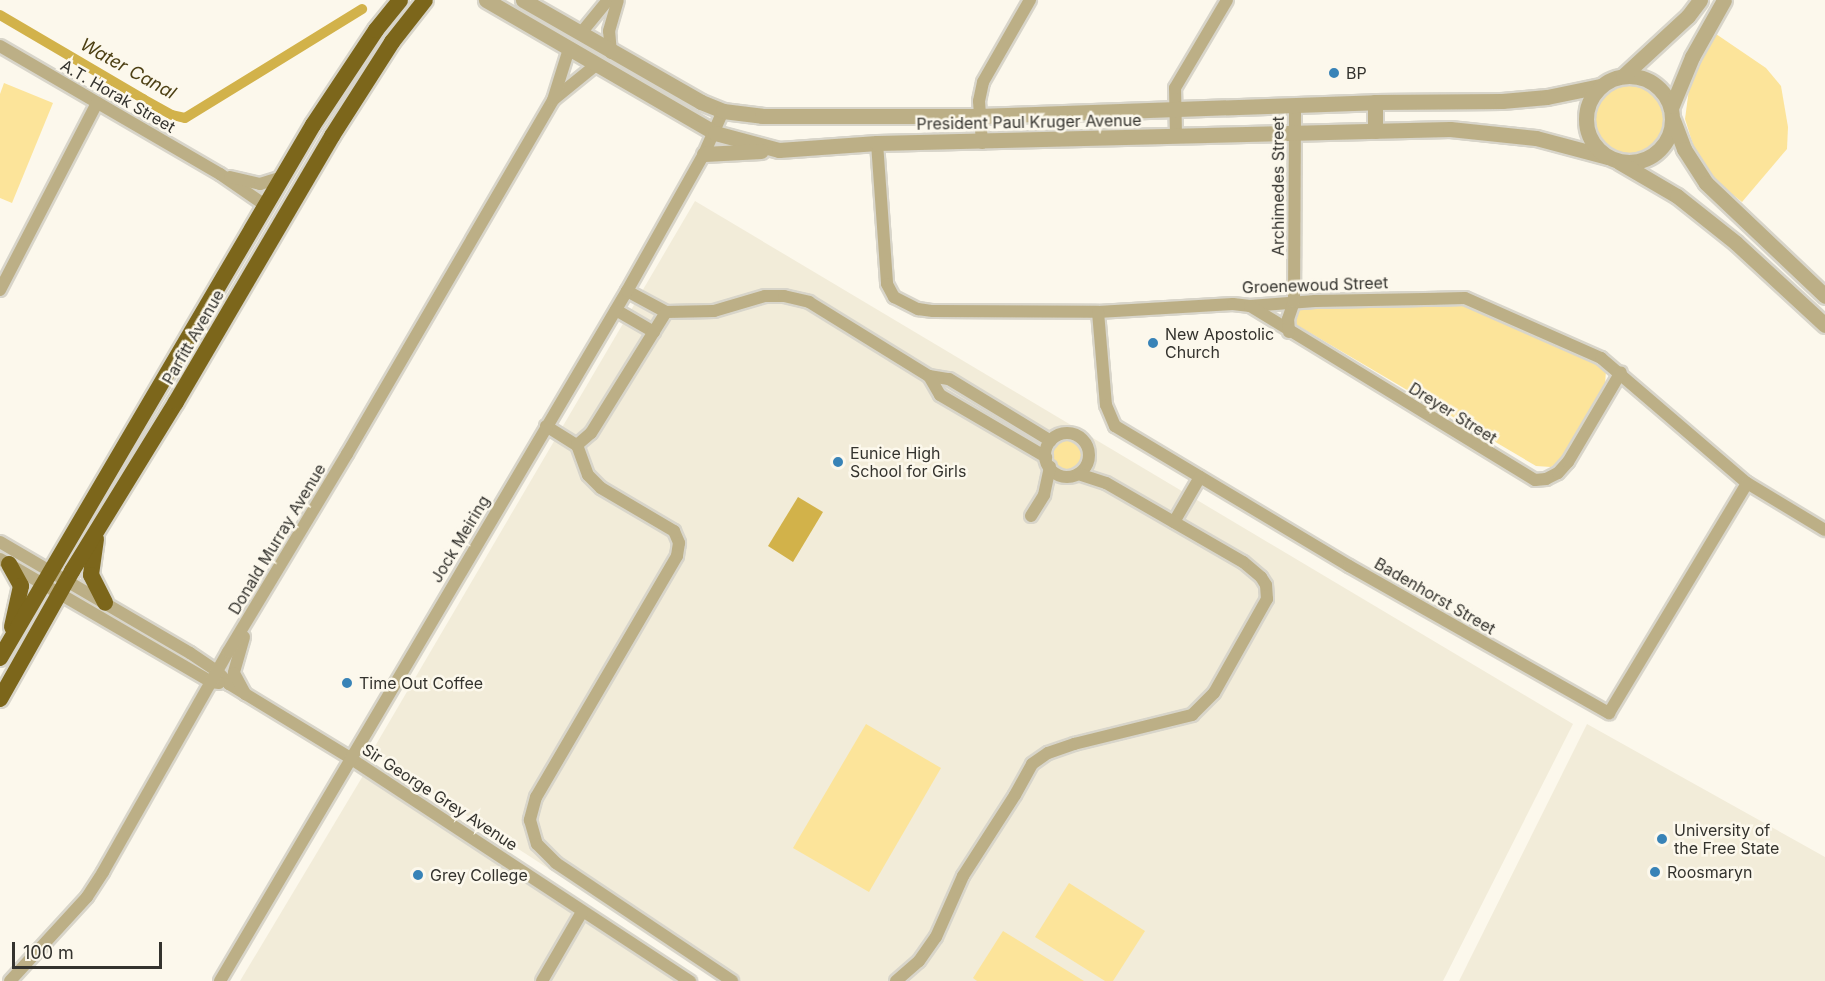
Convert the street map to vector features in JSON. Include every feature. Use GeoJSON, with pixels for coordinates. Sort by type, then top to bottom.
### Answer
{"type":"FeatureCollection","features":[{"type":"Feature","properties":{"kind":"highway"},"geometry":{"type":"LineString","coordinates":[[376,30],[390,0]]}},
{"type":"Feature","properties":{"kind":"highway","name":"Parfitt Avenue"},"geometry":{"type":"LineString","coordinates":[[3,653],[280,178],[376,30],[400,0]]}},
{"type":"Feature","properties":{"kind":"highway","name":"Parfitt Avenue"},"geometry":{"type":"LineString","coordinates":[[0,699],[59,595],[351,105],[392,42],[425,0]]}},
{"type":"Feature","properties":{"kind":"highway"},"geometry":{"type":"LineString","coordinates":[[265,205],[285,195],[332,119],[351,105]]}},
{"type":"Feature","properties":{"kind":"highway"},"geometry":{"type":"LineString","coordinates":[[203,310],[225,295],[251,250],[270,242]]}},
{"type":"Feature","properties":{"kind":"highway"},"geometry":{"type":"LineString","coordinates":[[97,532],[91,575],[105,603]]}},
{"type":"Feature","properties":{"kind":"highway"},"geometry":{"type":"LineString","coordinates":[[3,653],[21,586],[4,562]]}},
{"type":"Feature","properties":{"kind":"street","name":"President Paul Kruger Avenue"},"geometry":{"type":"LineString","coordinates":[[486,0],[715,133],[779,150],[877,143],[1295,132],[1480,130],[1536,138],[1612,158],[1677,195],[1736,243],[1825,325]]}},
{"type":"Feature","properties":{"kind":"street","name":"President Paul Kruger Avenue"},"geometry":{"type":"LineString","coordinates":[[524,0],[611,53],[700,102],[723,111],[762,116],[979,116],[1375,102],[1502,101],[1547,97],[1600,86]]}},
{"type":"Feature","properties":{"kind":"street"},"geometry":{"type":"LineString","coordinates":[[581,33],[608,0]]}},
{"type":"Feature","properties":{"kind":"street"},"geometry":{"type":"LineString","coordinates":[[611,53],[609,31],[618,0]]}},
{"type":"Feature","properties":{"kind":"street"},"geometry":{"type":"LineString","coordinates":[[981,142],[979,116],[983,82],[1030,0]]}},
{"type":"Feature","properties":{"kind":"street"},"geometry":{"type":"LineString","coordinates":[[1176,135],[1175,88],[1227,0]]}},
{"type":"Feature","properties":{"kind":"street"},"geometry":{"type":"LineString","coordinates":[[1700,0],[1688,16],[1623,76],[1600,86],[1589,103],[1586,123],[1590,137],[1597,148],[1612,158],[1640,160],[1661,149],[1670,135],[1672,114],[1692,57],[1724,0]]}},
{"type":"Feature","properties":{"kind":"street","name":"A.T. Horak Street"},"geometry":{"type":"LineString","coordinates":[[0,46],[220,174],[265,205]]}},
{"type":"Feature","properties":{"kind":"street","name":"Donald Murray Avenue"},"geometry":{"type":"LineString","coordinates":[[10,981],[87,897],[228,652],[553,100],[569,49]]}},
{"type":"Feature","properties":{"kind":"street","name":"Donald Murray Avenue"},"geometry":{"type":"LineString","coordinates":[[553,100],[597,64]]}},
{"type":"Feature","properties":{"kind":"street"},"geometry":{"type":"LineString","coordinates":[[1623,76],[1643,77],[1656,84],[1665,95],[1684,149],[1706,183],[1823,291],[1806,308]]}},
{"type":"Feature","properties":{"kind":"street"},"geometry":{"type":"LineString","coordinates":[[1375,102],[1375,131]]}},
{"type":"Feature","properties":{"kind":"street"},"geometry":{"type":"LineString","coordinates":[[0,290],[97,103]]}},
{"type":"Feature","properties":{"kind":"street","name":"Archimedes Street"},"geometry":{"type":"LineString","coordinates":[[1289,332],[1288,319],[1294,302],[1295,105]]}},
{"type":"Feature","properties":{"kind":"street","name":"Jock Meiring"},"geometry":{"type":"LineString","coordinates":[[220,981],[627,291],[704,154],[723,111]]}},
{"type":"Feature","properties":{"kind":"street","name":"Groenewoud Street"},"geometry":{"type":"LineString","coordinates":[[877,143],[884,272],[894,297],[918,309],[1098,312],[1233,304],[1250,306],[1294,302],[1465,298],[1593,354],[1616,369],[1748,483],[1825,530]]}},
{"type":"Feature","properties":{"kind":"street"},"geometry":{"type":"LineString","coordinates":[[704,154],[779,150]]}},
{"type":"Feature","properties":{"kind":"street","name":"A.T. Horak Street"},"geometry":{"type":"LineString","coordinates":[[220,174],[260,184],[280,178]]}},
{"type":"Feature","properties":{"kind":"street"},"geometry":{"type":"LineString","coordinates":[[627,291],[666,312],[714,311],[765,296],[800,299],[818,307],[929,376],[949,379],[1051,441]]}},
{"type":"Feature","properties":{"kind":"street","name":"Dreyer Street"},"geometry":{"type":"LineString","coordinates":[[1250,306],[1289,332],[1535,480],[1552,476],[1568,462],[1610,389],[1616,369]]}},
{"type":"Feature","properties":{"kind":"street"},"geometry":{"type":"LineString","coordinates":[[616,310],[654,332]]}},
{"type":"Feature","properties":{"kind":"street"},"geometry":{"type":"LineString","coordinates":[[577,445],[591,433],[666,312]]}},
{"type":"Feature","properties":{"kind":"street","name":"Badenhorst Street"},"geometry":{"type":"LineString","coordinates":[[1098,312],[1106,405],[1115,426],[1349,566],[1609,713],[1748,483]]}},
{"type":"Feature","properties":{"kind":"street"},"geometry":{"type":"LineString","coordinates":[[896,981],[919,961],[936,937],[963,876],[1032,764],[1048,753],[1074,744],[1179,720],[1201,709],[1214,693],[1267,599],[1266,585],[1262,577],[1243,562],[1106,483],[1072,475],[1058,475],[1048,462],[940,395],[929,376]]}},
{"type":"Feature","properties":{"kind":"street"},"geometry":{"type":"LineString","coordinates":[[546,426],[577,445],[588,475],[601,489],[674,531],[679,543],[677,556],[536,797],[530,820],[534,836],[544,855],[732,981]]}},
{"type":"Feature","properties":{"kind":"street"},"geometry":{"type":"LineString","coordinates":[[1051,441],[1067,433],[1076,435],[1087,445],[1088,463],[1106,483]]}},
{"type":"Feature","properties":{"kind":"street"},"geometry":{"type":"LineString","coordinates":[[1032,516],[1044,495],[1051,441]]}},
{"type":"Feature","properties":{"kind":"street"},"geometry":{"type":"LineString","coordinates":[[1044,495],[1088,463]]}},
{"type":"Feature","properties":{"kind":"street"},"geometry":{"type":"LineString","coordinates":[[1174,522],[1200,477]]}},
{"type":"Feature","properties":{"kind":"street"},"geometry":{"type":"LineString","coordinates":[[0,542],[48,579]]}},
{"type":"Feature","properties":{"kind":"street"},"geometry":{"type":"LineString","coordinates":[[4,562],[48,579]]}},
{"type":"Feature","properties":{"kind":"street","name":"Sir George Grey Avenue"},"geometry":{"type":"LineString","coordinates":[[48,579],[68,580],[190,653],[214,676]]}},
{"type":"Feature","properties":{"kind":"street","name":"Sir George Grey Avenue"},"geometry":{"type":"LineString","coordinates":[[48,579],[59,595],[229,684],[350,758],[690,981]]}},
{"type":"Feature","properties":{"kind":"street"},"geometry":{"type":"LineString","coordinates":[[245,694],[234,673],[250,616]]}},
{"type":"Feature","properties":{"kind":"street"},"geometry":{"type":"LineString","coordinates":[[190,653],[214,657],[228,652]]}},
{"type":"Feature","properties":{"kind":"street"},"geometry":{"type":"LineString","coordinates":[[542,981],[582,912]]}},
{"type":"Feature","properties":{"kind":"shaded area"},"geometry":{"type":"Polygon","coordinates":[[[1716,34],[1766,68],[1781,86],[1788,127],[1787,149],[1742,202],[1713,179],[1695,151],[1685,119],[1689,89],[1700,59],[1716,34]]]}},
{"type":"Feature","properties":{"kind":"shaded area"},"geometry":{"type":"Polygon","coordinates":[[[1623,78],[1637,78],[1651,84],[1662,95],[1668,109],[1665,131],[1657,143],[1637,154],[1623,154],[1609,148],[1598,137],[1592,123],[1592,109],[1598,95],[1609,84],[1623,78]]]}},
{"type":"Feature","properties":{"kind":"shaded area"},"geometry":{"type":"Polygon","coordinates":[[[4,83],[53,103],[12,203],[0,198],[0,94],[4,83]]]}},
{"type":"Feature","properties":{"kind":"shaded area","name":"Eunice High School for Girls"},"geometry":{"type":"Polygon","coordinates":[[[695,201],[1573,724],[1443,981],[721,981],[371,753],[695,201]]]}},
{"type":"Feature","properties":{"kind":"shaded area"},"geometry":{"type":"Polygon","coordinates":[[[1468,302],[1594,360],[1606,371],[1605,385],[1562,459],[1551,467],[1536,466],[1295,324],[1301,305],[1468,302]]]}},
{"type":"Feature","properties":{"kind":"shaded area"},"geometry":{"type":"Polygon","coordinates":[[[1067,439],[1078,444],[1083,455],[1078,466],[1067,471],[1056,466],[1051,455],[1056,444],[1067,439]]]}},
{"type":"Feature","properties":{"kind":"shaded area"},"geometry":{"type":"Polygon","coordinates":[[[798,497],[823,512],[793,562],[768,546],[798,497]]]}},
{"type":"Feature","properties":{"kind":"shaded area"},"geometry":{"type":"Polygon","coordinates":[[[866,724],[941,768],[869,892],[793,848],[866,724]]]}},
{"type":"Feature","properties":{"kind":"shaded area","name":"University of the Free State"},"geometry":{"type":"Polygon","coordinates":[[[1587,724],[1825,857],[1825,981],[1459,981],[1587,724]]]}},
{"type":"Feature","properties":{"kind":"shaded area","name":"Grey College"},"geometry":{"type":"Polygon","coordinates":[[[367,769],[698,981],[240,981],[367,769]]]}},
{"type":"Feature","properties":{"kind":"shaded area"},"geometry":{"type":"Polygon","coordinates":[[[1069,883],[1145,931],[1113,981],[1105,981],[1035,937],[1069,883]]]}},
{"type":"Feature","properties":{"kind":"shaded area"},"geometry":{"type":"Polygon","coordinates":[[[1003,931],[1084,981],[977,981],[973,978],[1003,931]]]}},
{"type":"Feature","properties":{"kind":"waterway","name":"Water Canal"},"geometry":{"type":"LineString","coordinates":[[0,15],[143,99],[172,115],[185,118],[362,9]]}},
{"type":"Feature","properties":{"kind":"place","name":"BP"},"geometry":{"type":"Point","coordinates":[1334,73]}},
{"type":"Feature","properties":{"kind":"place","name":"New Apostolic Church"},"geometry":{"type":"Point","coordinates":[1153,343]}},
{"type":"Feature","properties":{"kind":"place","name":"Eunice High School for Girls"},"geometry":{"type":"Point","coordinates":[838,462]}},
{"type":"Feature","properties":{"kind":"place","name":"Time Out Coffee"},"geometry":{"type":"Point","coordinates":[347,683]}},
{"type":"Feature","properties":{"kind":"place","name":"University of the Free State"},"geometry":{"type":"Point","coordinates":[1662,839]}},
{"type":"Feature","properties":{"kind":"place","name":"Roosmaryn"},"geometry":{"type":"Point","coordinates":[1655,872]}},
{"type":"Feature","properties":{"kind":"place","name":"Grey College"},"geometry":{"type":"Point","coordinates":[418,875]}}]}
